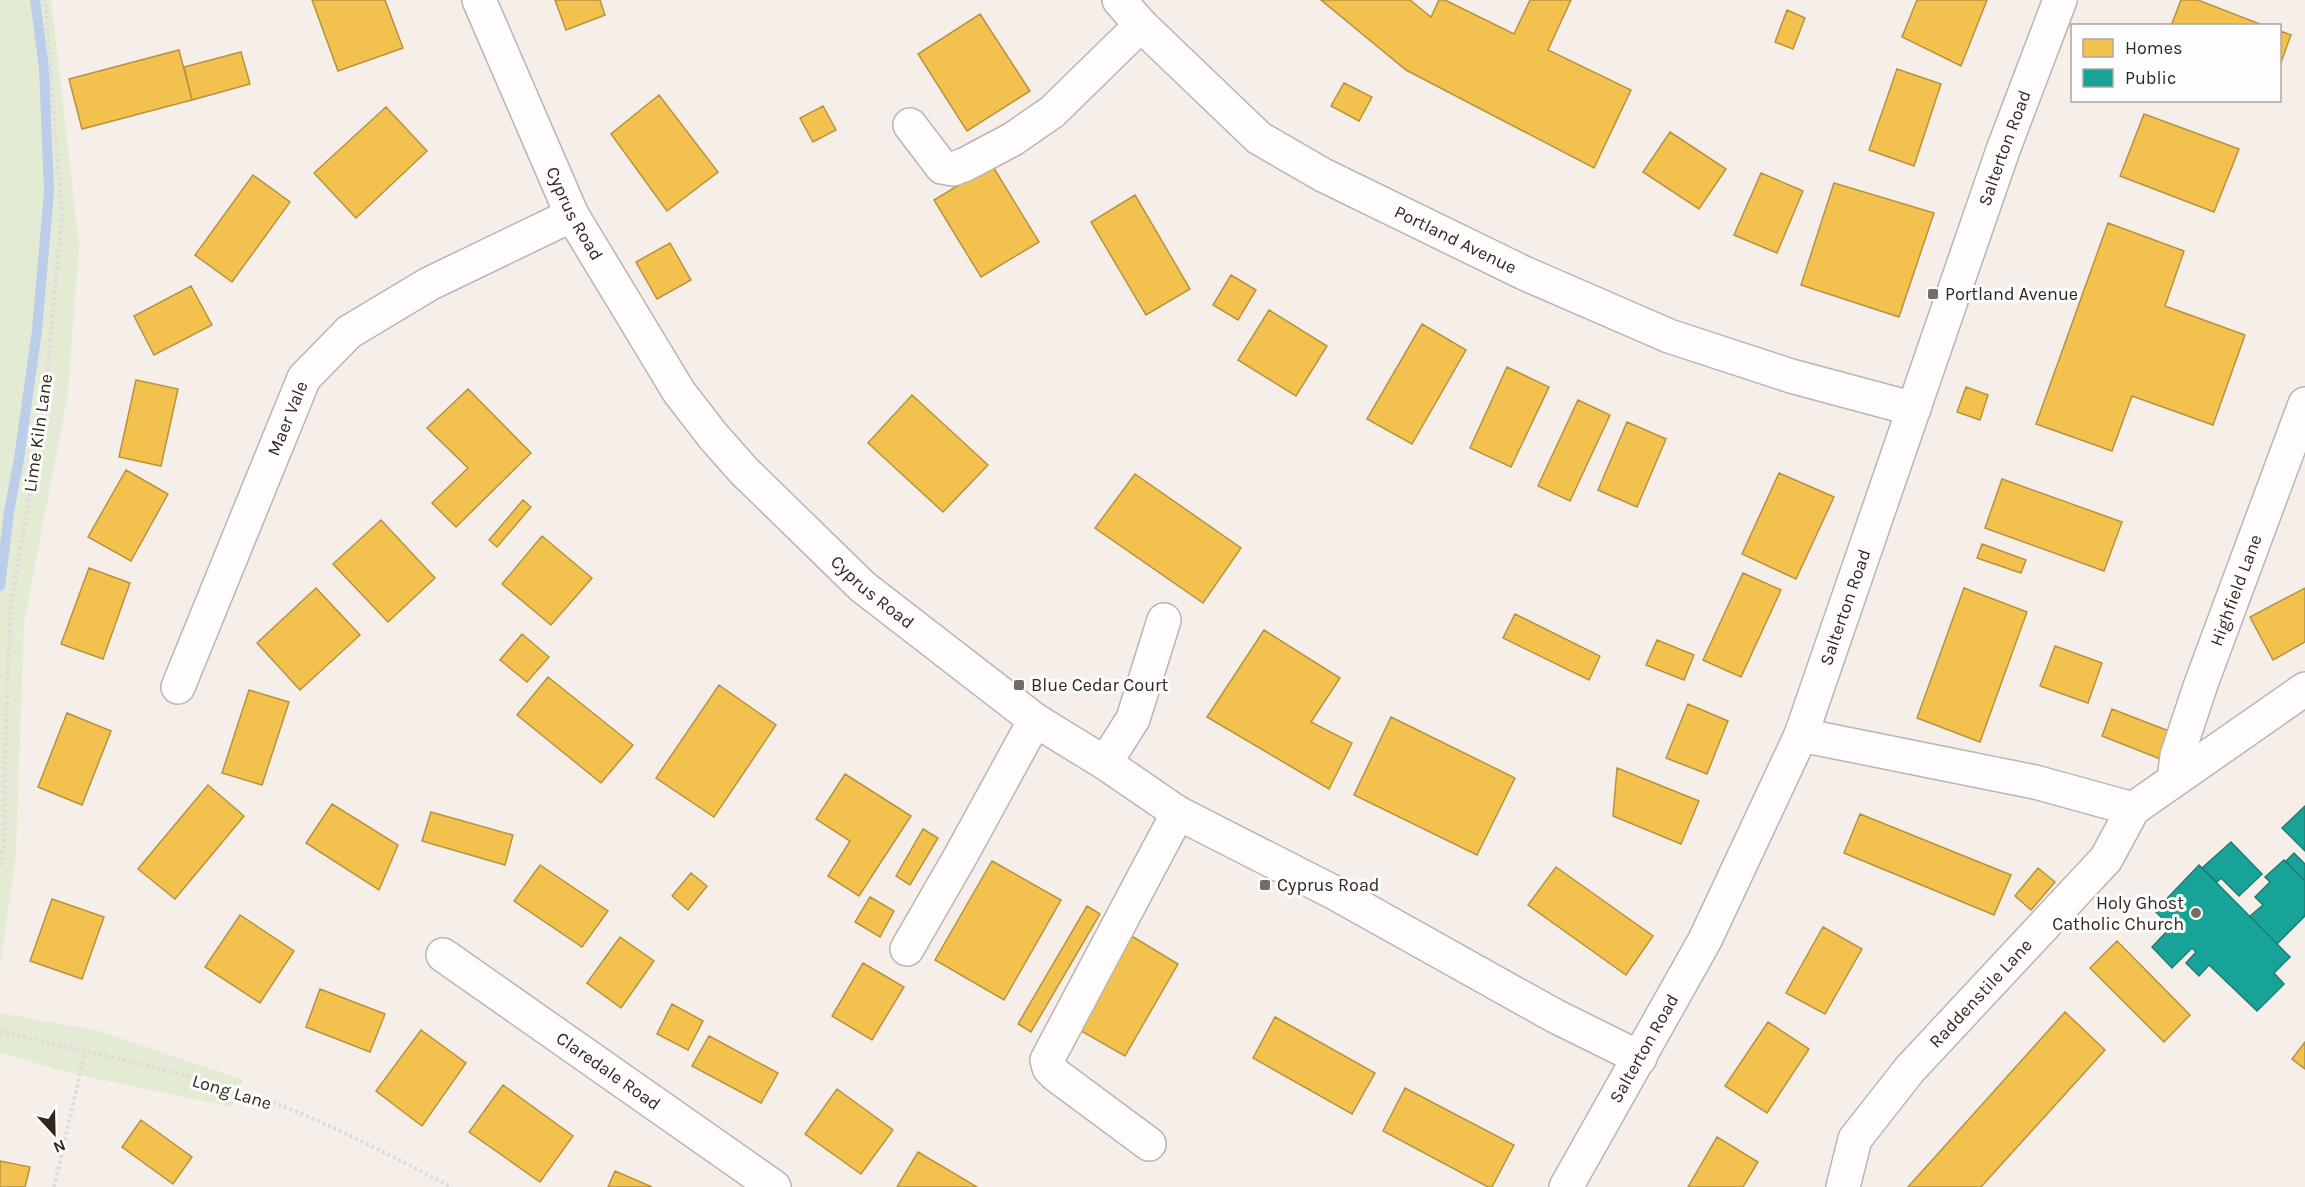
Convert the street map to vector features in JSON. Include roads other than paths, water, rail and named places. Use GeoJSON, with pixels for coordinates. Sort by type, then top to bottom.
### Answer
{"type":"FeatureCollection","features":[{"type":"Feature","properties":{"kind":"street","name":"Cyprus Road"},"geometry":{"type":"LineString","coordinates":[[479,0],[572,215],[679,392],[744,471],[863,587],[1035,720],[1105,763],[1178,813],[1335,893],[1555,1016],[1640,1058]]}},
{"type":"Feature","properties":{"kind":"street","name":"Portland Avenue"},"geometry":{"type":"LineString","coordinates":[[1119,0],[1141,25],[1259,138],[1323,175],[1524,273],[1669,336],[1791,376],[1914,409]]}},
{"type":"Feature","properties":{"kind":"street","name":"Salterton Road"},"geometry":{"type":"LineString","coordinates":[[1566,1187],[1705,940],[1801,735],[2003,150],[2060,0]]}},
{"type":"Feature","properties":{"kind":"street"},"geometry":{"type":"LineString","coordinates":[[910,125],[942,167],[953,169],[966,164],[1013,139],[1052,112],[1141,25]]}},
{"type":"Feature","properties":{"kind":"street","name":"Maer Vale"},"geometry":{"type":"LineString","coordinates":[[178,687],[304,378],[349,332],[429,284],[572,215]]}},
{"type":"Feature","properties":{"kind":"street","name":"Highfield Lane"},"geometry":{"type":"LineString","coordinates":[[2174,780],[2176,756],[2201,684],[2305,404]]}},
{"type":"Feature","properties":{"kind":"street"},"geometry":{"type":"LineString","coordinates":[[1105,763],[1133,720],[1164,620]]}},
{"type":"Feature","properties":{"kind":"street","name":"Raddenstile Lane"},"geometry":{"type":"LineString","coordinates":[[1843,1187],[1855,1140],[1910,1069],[2106,859],[2133,809],[2305,689]]}},
{"type":"Feature","properties":{"kind":"street"},"geometry":{"type":"LineString","coordinates":[[907,949],[1035,720]]}},
{"type":"Feature","properties":{"kind":"street"},"geometry":{"type":"LineString","coordinates":[[1801,735],[2035,782],[2133,809]]}},
{"type":"Feature","properties":{"kind":"street"},"geometry":{"type":"LineString","coordinates":[[1149,1144],[1056,1075],[1049,1068],[1047,1060],[1178,813]]}},
{"type":"Feature","properties":{"kind":"street","name":"Claredale Road"},"geometry":{"type":"LineString","coordinates":[[442,955],[774,1187]]}},
{"type":"Feature","properties":{"kind":"waterway"},"geometry":{"type":"LineString","coordinates":[[0,586],[37,330],[49,192],[44,68],[35,0]]}},
{"type":"Feature","properties":{"kind":"place","name":"Portland Avenue"},"geometry":{"type":"Point","coordinates":[1933,294]}},
{"type":"Feature","properties":{"kind":"place","name":"Blue Cedar Court"},"geometry":{"type":"Point","coordinates":[1019,685]}},
{"type":"Feature","properties":{"kind":"place","name":"Cyprus Road"},"geometry":{"type":"Point","coordinates":[1265,885]}},
{"type":"Feature","properties":{"kind":"place","name":"Holy Ghost Catholic Church"},"geometry":{"type":"Point","coordinates":[2196,913]}}]}
